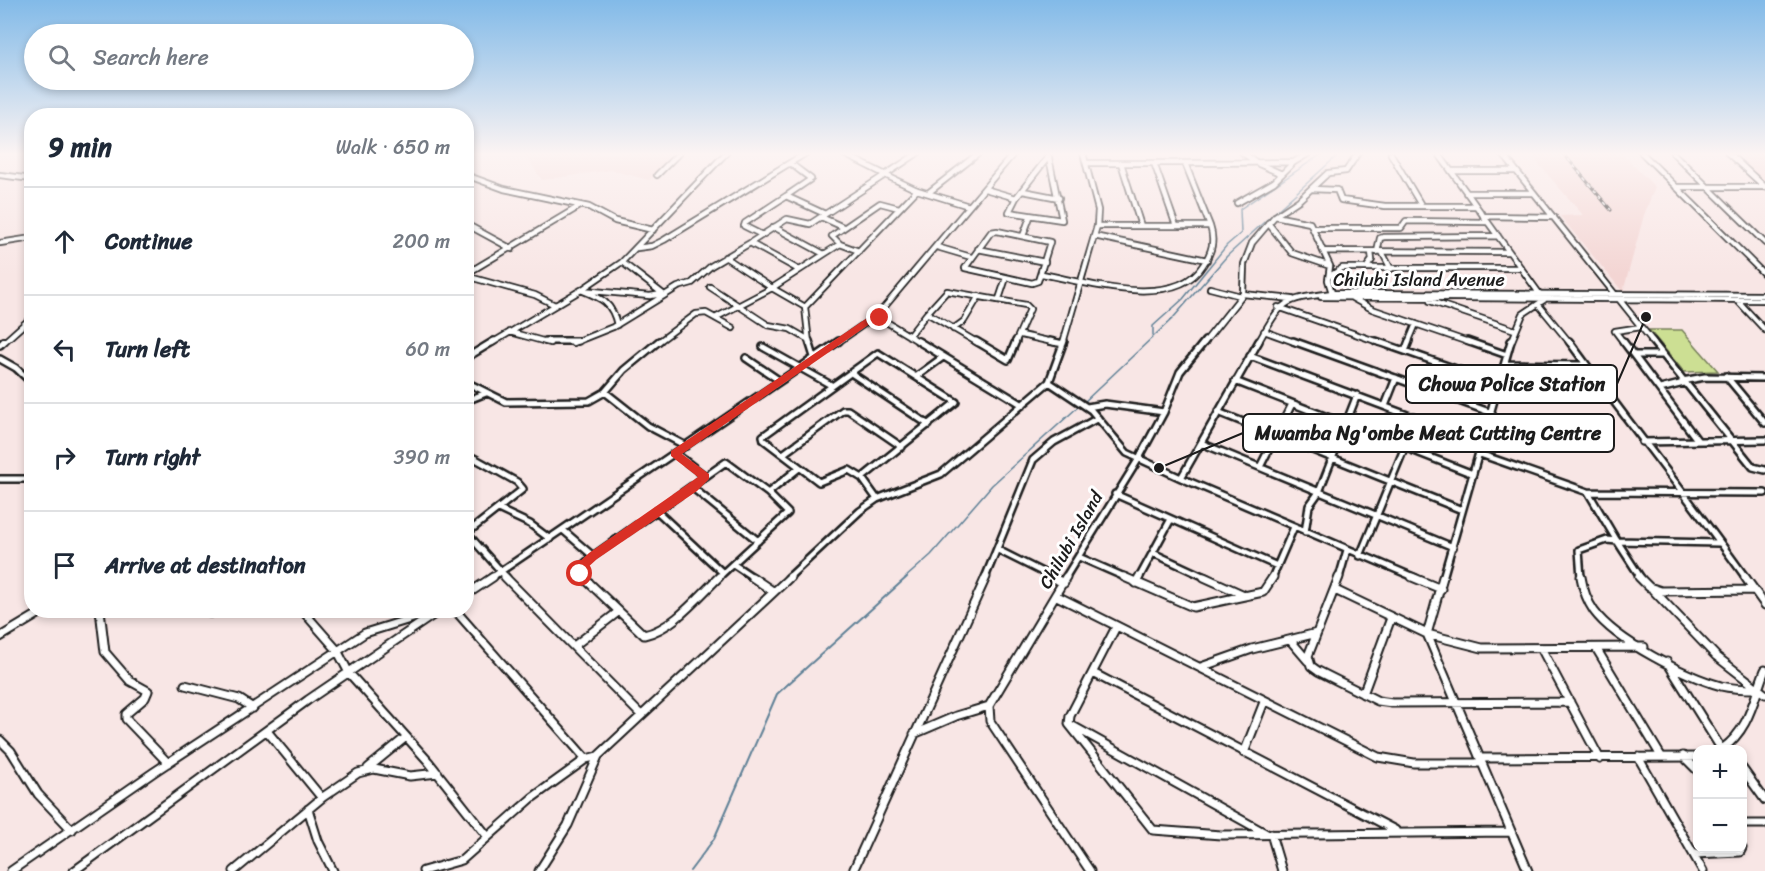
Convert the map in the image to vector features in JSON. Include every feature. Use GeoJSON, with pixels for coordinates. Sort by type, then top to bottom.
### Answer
{"type":"FeatureCollection","features":[{"type":"Feature","properties":{"kind":"street"},"geometry":{"type":"LineString","coordinates":[[525,194],[589,207],[615,220],[653,230]]}},
{"type":"Feature","properties":{"kind":"street"},"geometry":{"type":"LineString","coordinates":[[474,353],[582,290],[622,262],[687,194]]}},
{"type":"Feature","properties":{"kind":"street"},"geometry":{"type":"LineString","coordinates":[[637,248],[652,246],[664,240],[740,194]]}},
{"type":"Feature","properties":{"kind":"street"},"geometry":{"type":"LineString","coordinates":[[762,235],[744,226],[744,223],[789,194]]}},
{"type":"Feature","properties":{"kind":"street"},"geometry":{"type":"LineString","coordinates":[[510,332],[551,343],[565,344],[589,338],[617,325],[664,295],[692,283],[725,257],[789,218],[807,225],[857,194]]}},
{"type":"Feature","properties":{"kind":"street"},"geometry":{"type":"LineString","coordinates":[[805,307],[913,194]]}},
{"type":"Feature","properties":{"kind":"street"},"geometry":{"type":"LineString","coordinates":[[930,194],[969,206]]}},
{"type":"Feature","properties":{"kind":"street"},"geometry":{"type":"LineString","coordinates":[[474,590],[876,317],[981,194]]}},
{"type":"Feature","properties":{"kind":"street"},"geometry":{"type":"LineString","coordinates":[[1001,194],[1016,198]]}},
{"type":"Feature","properties":{"kind":"street"},"geometry":{"type":"LineString","coordinates":[[1020,194],[1010,212],[1061,221],[1058,194]]}},
{"type":"Feature","properties":{"kind":"street"},"geometry":{"type":"LineString","coordinates":[[1037,194],[1059,198]]}},
{"type":"Feature","properties":{"kind":"street"},"geometry":{"type":"LineString","coordinates":[[423,871],[457,863],[532,798],[586,759],[598,756],[860,511],[877,499],[941,474],[1048,382],[1063,344],[1097,225],[1098,210],[1094,194]]}},
{"type":"Feature","properties":{"kind":"street"},"geometry":{"type":"LineString","coordinates":[[1131,194],[1141,226]]}},
{"type":"Feature","properties":{"kind":"street"},"geometry":{"type":"LineString","coordinates":[[1165,194],[1176,226]]}},
{"type":"Feature","properties":{"kind":"street"},"geometry":{"type":"LineString","coordinates":[[1042,274],[1135,291],[1159,290],[1192,280],[1207,260],[1214,242],[1197,194]]}},
{"type":"Feature","properties":{"kind":"street"},"geometry":{"type":"LineString","coordinates":[[1237,203],[1250,194]]}},
{"type":"Feature","properties":{"kind":"street"},"geometry":{"type":"LineString","coordinates":[[1242,295],[1244,264],[1248,251],[1268,223],[1304,194]]}},
{"type":"Feature","properties":{"kind":"street"},"geometry":{"type":"LineString","coordinates":[[1338,194],[1341,200],[1347,203],[1476,206]]}},
{"type":"Feature","properties":{"kind":"street"},"geometry":{"type":"LineString","coordinates":[[1414,194],[1421,206]]}},
{"type":"Feature","properties":{"kind":"street"},"geometry":{"type":"LineString","coordinates":[[1466,194],[1540,294],[1541,302],[1585,365],[1642,442],[1684,493],[1765,605]]}},
{"type":"Feature","properties":{"kind":"street"},"geometry":{"type":"LineString","coordinates":[[1535,194],[1753,467],[1765,470]]}},
{"type":"Feature","properties":{"kind":"street"},"geometry":{"type":"LineString","coordinates":[[1683,194],[1765,275]]}},
{"type":"Feature","properties":{"kind":"street"},"geometry":{"type":"LineString","coordinates":[[1716,194],[1765,243]]}},
{"type":"Feature","properties":{"kind":"street"},"geometry":{"type":"LineString","coordinates":[[786,196],[843,227]]}},
{"type":"Feature","properties":{"kind":"street"},"geometry":{"type":"LineString","coordinates":[[859,251],[840,244],[832,236],[882,202],[899,208]]}},
{"type":"Feature","properties":{"kind":"street"},"geometry":{"type":"LineString","coordinates":[[474,270],[580,206]]}},
{"type":"Feature","properties":{"kind":"street"},"geometry":{"type":"LineString","coordinates":[[1275,216],[1303,221],[1313,228],[1330,266],[1332,293]]}},
{"type":"Feature","properties":{"kind":"street"},"geometry":{"type":"LineString","coordinates":[[1483,216],[1554,217]]}},
{"type":"Feature","properties":{"kind":"street"},"geometry":{"type":"LineString","coordinates":[[1023,236],[1030,217]]}},
{"type":"Feature","properties":{"kind":"street"},"geometry":{"type":"LineString","coordinates":[[1313,228],[1401,228],[1406,221],[1487,222]]}},
{"type":"Feature","properties":{"kind":"street"},"geometry":{"type":"LineString","coordinates":[[1268,223],[1292,253],[1330,266]]}},
{"type":"Feature","properties":{"kind":"street"},"geometry":{"type":"LineString","coordinates":[[1097,225],[1210,225]]}},
{"type":"Feature","properties":{"kind":"street"},"geometry":{"type":"LineString","coordinates":[[774,227],[824,254]]}},
{"type":"Feature","properties":{"kind":"street"},"geometry":{"type":"LineString","coordinates":[[474,228],[512,249]]}},
{"type":"Feature","properties":{"kind":"street"},"geometry":{"type":"LineString","coordinates":[[994,231],[1023,236],[1050,242],[1042,274],[1036,283],[967,270],[965,266],[971,257],[994,231]]}},
{"type":"Feature","properties":{"kind":"street"},"geometry":{"type":"LineString","coordinates":[[1094,236],[1207,260]]}},
{"type":"Feature","properties":{"kind":"street"},"geometry":{"type":"LineString","coordinates":[[1391,269],[1380,252],[1380,238],[1498,236]]}},
{"type":"Feature","properties":{"kind":"street"},"geometry":{"type":"LineString","coordinates":[[0,243],[24,239]]}},
{"type":"Feature","properties":{"kind":"street"},"geometry":{"type":"LineString","coordinates":[[750,243],[799,270]]}},
{"type":"Feature","properties":{"kind":"street"},"geometry":{"type":"LineString","coordinates":[[715,318],[772,288],[840,244]]}},
{"type":"Feature","properties":{"kind":"street"},"geometry":{"type":"LineString","coordinates":[[937,247],[971,257]]}},
{"type":"Feature","properties":{"kind":"street"},"geometry":{"type":"LineString","coordinates":[[978,249],[1045,262]]}},
{"type":"Feature","properties":{"kind":"street"},"geometry":{"type":"LineString","coordinates":[[1323,251],[1509,252]]}},
{"type":"Feature","properties":{"kind":"street"},"geometry":{"type":"LineString","coordinates":[[1366,268],[1372,260],[1371,252]]}},
{"type":"Feature","properties":{"kind":"street"},"geometry":{"type":"LineString","coordinates":[[725,257],[805,307]]}},
{"type":"Feature","properties":{"kind":"street"},"geometry":{"type":"LineString","coordinates":[[622,262],[664,295]]}},
{"type":"Feature","properties":{"kind":"street"},"geometry":{"type":"LineString","coordinates":[[1330,276],[1342,268],[1483,270],[1521,268]]}},
{"type":"Feature","properties":{"kind":"street"},"geometry":{"type":"LineString","coordinates":[[474,277],[535,295],[555,304]]}},
{"type":"Feature","properties":{"kind":"street"},"geometry":{"type":"LineString","coordinates":[[999,300],[1006,278]]}},
{"type":"Feature","properties":{"kind":"street"},"geometry":{"type":"LineString","coordinates":[[710,287],[768,325],[790,329],[809,340]]}},
{"type":"Feature","properties":{"kind":"street"},"geometry":{"type":"LineString","coordinates":[[1210,288],[1242,295],[1292,299],[1311,296]]}},
{"type":"Feature","properties":{"kind":"street"},"geometry":{"type":"LineString","coordinates":[[582,290],[650,296],[664,295]]}},
{"type":"Feature","properties":{"kind":"street"},"geometry":{"type":"LineString","coordinates":[[582,290],[604,299],[615,315],[617,325]]}},
{"type":"Feature","properties":{"kind":"street"},"geometry":{"type":"LineString","coordinates":[[909,336],[927,313],[947,291],[1029,307],[1021,335],[1008,360],[927,313]]}},
{"type":"Feature","properties":{"kind":"street","name":"Chilubi Island Avenue"},"geometry":{"type":"LineString","coordinates":[[1311,296],[1332,293],[1765,295]]}},
{"type":"Feature","properties":{"kind":"street","name":"Chilubi Island"},"geometry":{"type":"LineString","coordinates":[[988,706],[1057,596],[1115,494],[1138,460],[1164,412],[1180,372],[1242,295]]}},
{"type":"Feature","properties":{"kind":"street"},"geometry":{"type":"LineString","coordinates":[[1733,295],[1765,330]]}},
{"type":"Feature","properties":{"kind":"street"},"geometry":{"type":"LineString","coordinates":[[953,330],[964,321],[980,296]]}},
{"type":"Feature","properties":{"kind":"street","name":"Chilubi Island Avenue"},"geometry":{"type":"LineString","coordinates":[[1311,296],[1541,302],[1765,300]]}},
{"type":"Feature","properties":{"kind":"street"},"geometry":{"type":"LineString","coordinates":[[1351,298],[1372,309],[1507,356]]}},
{"type":"Feature","properties":{"kind":"street"},"geometry":{"type":"LineString","coordinates":[[1181,478],[1278,307],[1292,299]]}},
{"type":"Feature","properties":{"kind":"street"},"geometry":{"type":"LineString","coordinates":[[1425,299],[1515,330]]}},
{"type":"Feature","properties":{"kind":"street"},"geometry":{"type":"LineString","coordinates":[[1451,300],[1455,310]]}},
{"type":"Feature","properties":{"kind":"street"},"geometry":{"type":"LineString","coordinates":[[1528,871],[1427,634],[1515,330],[1523,314],[1541,302]]}},
{"type":"Feature","properties":{"kind":"street"},"geometry":{"type":"LineString","coordinates":[[805,307],[809,340],[814,357]]}},
{"type":"Feature","properties":{"kind":"street"},"geometry":{"type":"LineString","coordinates":[[1278,307],[1499,384]]}},
{"type":"Feature","properties":{"kind":"street"},"geometry":{"type":"LineString","coordinates":[[474,386],[514,403],[590,401],[605,392],[624,370],[676,326],[700,313],[733,328]]}},
{"type":"Feature","properties":{"kind":"street"},"geometry":{"type":"LineString","coordinates":[[876,317],[1023,405]]}},
{"type":"Feature","properties":{"kind":"street"},"geometry":{"type":"LineString","coordinates":[[0,345],[24,324]]}},
{"type":"Feature","properties":{"kind":"street"},"geometry":{"type":"LineString","coordinates":[[1405,351],[1416,324]]}},
{"type":"Feature","properties":{"kind":"street"},"geometry":{"type":"LineString","coordinates":[[1641,327],[1615,330],[1698,441]]}},
{"type":"Feature","properties":{"kind":"street"},"geometry":{"type":"LineString","coordinates":[[1264,331],[1492,413]]}},
{"type":"Feature","properties":{"kind":"street"},"geometry":{"type":"LineString","coordinates":[[1021,335],[1063,344]]}},
{"type":"Feature","properties":{"kind":"street"},"geometry":{"type":"LineString","coordinates":[[763,347],[831,386]]}},
{"type":"Feature","properties":{"kind":"street"},"geometry":{"type":"LineString","coordinates":[[862,478],[956,402],[878,353],[763,436],[764,440],[798,468],[819,482],[829,480],[849,470],[862,478],[877,499]]}},
{"type":"Feature","properties":{"kind":"street"},"geometry":{"type":"LineString","coordinates":[[1634,355],[1662,355]]}},
{"type":"Feature","properties":{"kind":"street"},"geometry":{"type":"LineString","coordinates":[[1250,356],[1482,443]]}},
{"type":"Feature","properties":{"kind":"street"},"geometry":{"type":"LineString","coordinates":[[916,376],[944,357]]}},
{"type":"Feature","properties":{"kind":"street"},"geometry":{"type":"LineString","coordinates":[[746,358],[780,381]]}},
{"type":"Feature","properties":{"kind":"street"},"geometry":{"type":"LineString","coordinates":[[1,362],[16,368],[24,376]]}},
{"type":"Feature","properties":{"kind":"street"},"geometry":{"type":"LineString","coordinates":[[1506,364],[1585,365]]}},
{"type":"Feature","properties":{"kind":"street"},"geometry":{"type":"LineString","coordinates":[[851,373],[929,425]]}},
{"type":"Feature","properties":{"kind":"street"},"geometry":{"type":"LineString","coordinates":[[1660,389],[1683,382],[1726,376],[1765,378]]}},
{"type":"Feature","properties":{"kind":"street"},"geometry":{"type":"LineString","coordinates":[[1726,376],[1765,423]]}},
{"type":"Feature","properties":{"kind":"street"},"geometry":{"type":"LineString","coordinates":[[1385,406],[1396,378]]}},
{"type":"Feature","properties":{"kind":"street"},"geometry":{"type":"LineString","coordinates":[[1235,381],[1404,449],[1473,474]]}},
{"type":"Feature","properties":{"kind":"street"},"geometry":{"type":"LineString","coordinates":[[1048,382],[1085,406],[1127,453],[1138,460],[1441,589]]}},
{"type":"Feature","properties":{"kind":"street"},"geometry":{"type":"LineString","coordinates":[[605,392],[648,426],[686,446]]}},
{"type":"Feature","properties":{"kind":"street"},"geometry":{"type":"LineString","coordinates":[[474,398],[486,393]]}},
{"type":"Feature","properties":{"kind":"street"},"geometry":{"type":"LineString","coordinates":[[1305,532],[1309,506],[1319,492],[1357,395]]}},
{"type":"Feature","properties":{"kind":"street"},"geometry":{"type":"LineString","coordinates":[[1085,406],[1097,402],[1150,412],[1164,412]]}},
{"type":"Feature","properties":{"kind":"street"},"geometry":{"type":"LineString","coordinates":[[1260,467],[1292,404]]}},
{"type":"Feature","properties":{"kind":"street"},"geometry":{"type":"LineString","coordinates":[[783,454],[843,410],[848,410],[902,447]]}},
{"type":"Feature","properties":{"kind":"street"},"geometry":{"type":"LineString","coordinates":[[1218,412],[1462,510]]}},
{"type":"Feature","properties":{"kind":"street"},"geometry":{"type":"LineString","coordinates":[[1360,556],[1404,449],[1413,416]]}},
{"type":"Feature","properties":{"kind":"street"},"geometry":{"type":"LineString","coordinates":[[853,871],[998,550],[1033,460],[1054,441],[1098,418]]}},
{"type":"Feature","properties":{"kind":"street"},"geometry":{"type":"LineString","coordinates":[[1642,442],[1765,440]]}},
{"type":"Feature","properties":{"kind":"street"},"geometry":{"type":"LineString","coordinates":[[1201,443],[1453,547]]}},
{"type":"Feature","properties":{"kind":"street"},"geometry":{"type":"LineString","coordinates":[[675,453],[705,476]]}},
{"type":"Feature","properties":{"kind":"street"},"geometry":{"type":"LineString","coordinates":[[1479,454],[1588,492],[1765,493]]}},
{"type":"Feature","properties":{"kind":"street"},"geometry":{"type":"LineString","coordinates":[[474,458],[523,487],[522,491],[474,528]]}},
{"type":"Feature","properties":{"kind":"street"},"geometry":{"type":"LineString","coordinates":[[726,462],[768,493],[788,513],[650,636],[644,635],[580,574],[581,567],[593,556],[693,488],[705,476],[726,462]]}},
{"type":"Feature","properties":{"kind":"street"},"geometry":{"type":"LineString","coordinates":[[768,493],[798,468]]}},
{"type":"Feature","properties":{"kind":"street"},"geometry":{"type":"LineString","coordinates":[[0,479],[24,479]]}},
{"type":"Feature","properties":{"kind":"street"},"geometry":{"type":"LineString","coordinates":[[693,488],[758,541]]}},
{"type":"Feature","properties":{"kind":"street"},"geometry":{"type":"LineString","coordinates":[[1588,492],[1637,574],[1716,656],[1765,694]]}},
{"type":"Feature","properties":{"kind":"street"},"geometry":{"type":"LineString","coordinates":[[1115,494],[1277,566]]}},
{"type":"Feature","properties":{"kind":"street"},"geometry":{"type":"LineString","coordinates":[[498,509],[530,524],[550,539]]}},
{"type":"Feature","properties":{"kind":"street"},"geometry":{"type":"LineString","coordinates":[[658,512],[723,573]]}},
{"type":"Feature","properties":{"kind":"street"},"geometry":{"type":"LineString","coordinates":[[1136,584],[1171,519]]}},
{"type":"Feature","properties":{"kind":"street"},"geometry":{"type":"LineString","coordinates":[[1079,557],[1136,584],[1193,607],[1245,596],[1268,588],[1294,527]]}},
{"type":"Feature","properties":{"kind":"street"},"geometry":{"type":"LineString","coordinates":[[563,530],[593,556]]}},
{"type":"Feature","properties":{"kind":"street"},"geometry":{"type":"LineString","coordinates":[[1719,543],[1607,540],[1579,550],[1579,570],[1595,612],[1620,634],[1693,676],[1721,686],[1758,689]]}},
{"type":"Feature","properties":{"kind":"street"},"geometry":{"type":"LineString","coordinates":[[474,541],[641,715]]}},
{"type":"Feature","properties":{"kind":"street"},"geometry":{"type":"LineString","coordinates":[[998,550],[1064,583]]}},
{"type":"Feature","properties":{"kind":"street"},"geometry":{"type":"LineString","coordinates":[[1309,662],[1347,550]]}},
{"type":"Feature","properties":{"kind":"street"},"geometry":{"type":"LineString","coordinates":[[1153,553],[1245,596]]}},
{"type":"Feature","properties":{"kind":"street"},"geometry":{"type":"LineString","coordinates":[[733,564],[774,592]]}},
{"type":"Feature","properties":{"kind":"street"},"geometry":{"type":"LineString","coordinates":[[1649,587],[1661,591],[1753,590]]}},
{"type":"Feature","properties":{"kind":"street"},"geometry":{"type":"LineString","coordinates":[[1335,590],[1427,634],[1470,647],[1644,647]]}},
{"type":"Feature","properties":{"kind":"street"},"geometry":{"type":"LineString","coordinates":[[1057,596],[1200,667],[1264,702],[1378,757],[1414,763],[1693,757]]}},
{"type":"Feature","properties":{"kind":"street"},"geometry":{"type":"LineString","coordinates":[[574,646],[618,612]]}},
{"type":"Feature","properties":{"kind":"street"},"geometry":{"type":"LineString","coordinates":[[0,637],[32,618]]}},
{"type":"Feature","properties":{"kind":"street"},"geometry":{"type":"LineString","coordinates":[[101,618],[105,652],[130,681],[148,691],[145,698],[126,714],[126,719],[168,763]]}},
{"type":"Feature","properties":{"kind":"street"},"geometry":{"type":"LineString","coordinates":[[309,618],[337,650],[349,673],[438,773],[489,837]]}},
{"type":"Feature","properties":{"kind":"street"},"geometry":{"type":"LineString","coordinates":[[11,871],[337,650],[371,629],[411,618]]}},
{"type":"Feature","properties":{"kind":"street"},"geometry":{"type":"LineString","coordinates":[[74,871],[427,618]]}},
{"type":"Feature","properties":{"kind":"street"},"geometry":{"type":"LineString","coordinates":[[461,618],[586,759]]}},
{"type":"Feature","properties":{"kind":"street"},"geometry":{"type":"LineString","coordinates":[[1363,694],[1391,618]]}},
{"type":"Feature","properties":{"kind":"street"},"geometry":{"type":"LineString","coordinates":[[1116,627],[1070,716],[1069,724],[1152,830],[1221,835],[1398,831],[1511,832]]}},
{"type":"Feature","properties":{"kind":"street"},"geometry":{"type":"LineString","coordinates":[[1200,667],[1252,649],[1317,633]]}},
{"type":"Feature","properties":{"kind":"street"},"geometry":{"type":"LineString","coordinates":[[1290,640],[1318,671],[1377,701],[1392,704],[1570,702]]}},
{"type":"Feature","properties":{"kind":"street"},"geometry":{"type":"LineString","coordinates":[[1541,648],[1600,759]]}},
{"type":"Feature","properties":{"kind":"street"},"geometry":{"type":"LineString","coordinates":[[1596,648],[1661,756]]}},
{"type":"Feature","properties":{"kind":"street"},"geometry":{"type":"LineString","coordinates":[[1666,659],[1720,745]]}},
{"type":"Feature","properties":{"kind":"street"},"geometry":{"type":"LineString","coordinates":[[1729,745],[1736,741],[1748,725],[1765,670]]}},
{"type":"Feature","properties":{"kind":"street"},"geometry":{"type":"LineString","coordinates":[[1093,673],[1398,831]]}},
{"type":"Feature","properties":{"kind":"street"},"geometry":{"type":"LineString","coordinates":[[185,685],[207,694],[236,697],[253,708]]}},
{"type":"Feature","properties":{"kind":"street"},"geometry":{"type":"LineString","coordinates":[[1244,753],[1264,702]]}},
{"type":"Feature","properties":{"kind":"street"},"geometry":{"type":"LineString","coordinates":[[913,735],[956,716],[988,706],[990,721],[995,732],[1090,871]]}},
{"type":"Feature","properties":{"kind":"street"},"geometry":{"type":"LineString","coordinates":[[1069,724],[1269,834],[1282,871]]}},
{"type":"Feature","properties":{"kind":"street"},"geometry":{"type":"LineString","coordinates":[[267,731],[321,797]]}},
{"type":"Feature","properties":{"kind":"street"},"geometry":{"type":"LineString","coordinates":[[234,871],[321,797],[368,768],[406,737]]}},
{"type":"Feature","properties":{"kind":"street"},"geometry":{"type":"LineString","coordinates":[[0,740],[12,751],[38,794],[72,830]]}},
{"type":"Feature","properties":{"kind":"street"},"geometry":{"type":"LineString","coordinates":[[539,871],[568,825],[596,767],[598,756]]}},
{"type":"Feature","properties":{"kind":"street"},"geometry":{"type":"LineString","coordinates":[[1683,756],[1693,766]]}},
{"type":"Feature","properties":{"kind":"street"},"geometry":{"type":"LineString","coordinates":[[1638,757],[1703,871]]}},
{"type":"Feature","properties":{"kind":"street"},"geometry":{"type":"LineString","coordinates":[[368,768],[408,776],[438,773]]}},
{"type":"Feature","properties":{"kind":"street"},"geometry":{"type":"LineString","coordinates":[[1747,774],[1765,800]]}},
{"type":"Feature","properties":{"kind":"street"},"geometry":{"type":"LineString","coordinates":[[308,809],[318,841],[333,871]]}},
{"type":"Feature","properties":{"kind":"street"},"geometry":{"type":"LineString","coordinates":[[1747,824],[1765,824]]}},
{"type":"Feature","properties":{"kind":"street"},"geometry":{"type":"LineString","coordinates":[[1694,854],[1717,853]]}},
{"type":"Feature","properties":{"kind":"shaded area"},"geometry":{"type":"Polygon","coordinates":[[[1564,194],[1652,194],[1644,215],[1623,292],[1560,216],[1583,215],[1564,194]]]}},
{"type":"Feature","properties":{"kind":"green space"},"geometry":{"type":"Polygon","coordinates":[[[1649,330],[1682,330],[1718,371],[1684,372],[1649,330]]]}},
{"type":"Feature","properties":{"kind":"waterway"},"geometry":{"type":"LineString","coordinates":[[1153,335],[1153,326],[1183,299],[1227,245],[1241,233],[1240,209],[1263,194]]}},
{"type":"Feature","properties":{"kind":"waterway"},"geometry":{"type":"LineString","coordinates":[[1083,403],[1173,318],[1227,256],[1295,194]]}},
{"type":"Feature","properties":{"kind":"waterway"},"geometry":{"type":"LineString","coordinates":[[905,578],[931,555],[992,485],[1079,406]]}},
{"type":"Feature","properties":{"kind":"waterway"},"geometry":{"type":"LineString","coordinates":[[690,871],[714,839],[777,694],[907,577]]}},
{"type":"Feature","properties":{"kind":"railway"},"geometry":{"type":"LineString","coordinates":[[1597,194],[1611,210]]}},
{"type":"Feature","properties":{"kind":"place","name":"Chowa Police Station"},"geometry":{"type":"Point","coordinates":[1646,317]}},
{"type":"Feature","properties":{"kind":"place","name":"Mwamba Ng'ombe Meat Cutting Centre"},"geometry":{"type":"Point","coordinates":[1159,468]}},
{"type":"Feature","properties":{"kind":"route"},"geometry":{"type":"LineString","coordinates":[[580,574],[581,567],[593,556],[693,488],[705,476],[675,453],[873,318],[880,318]]}}]}
